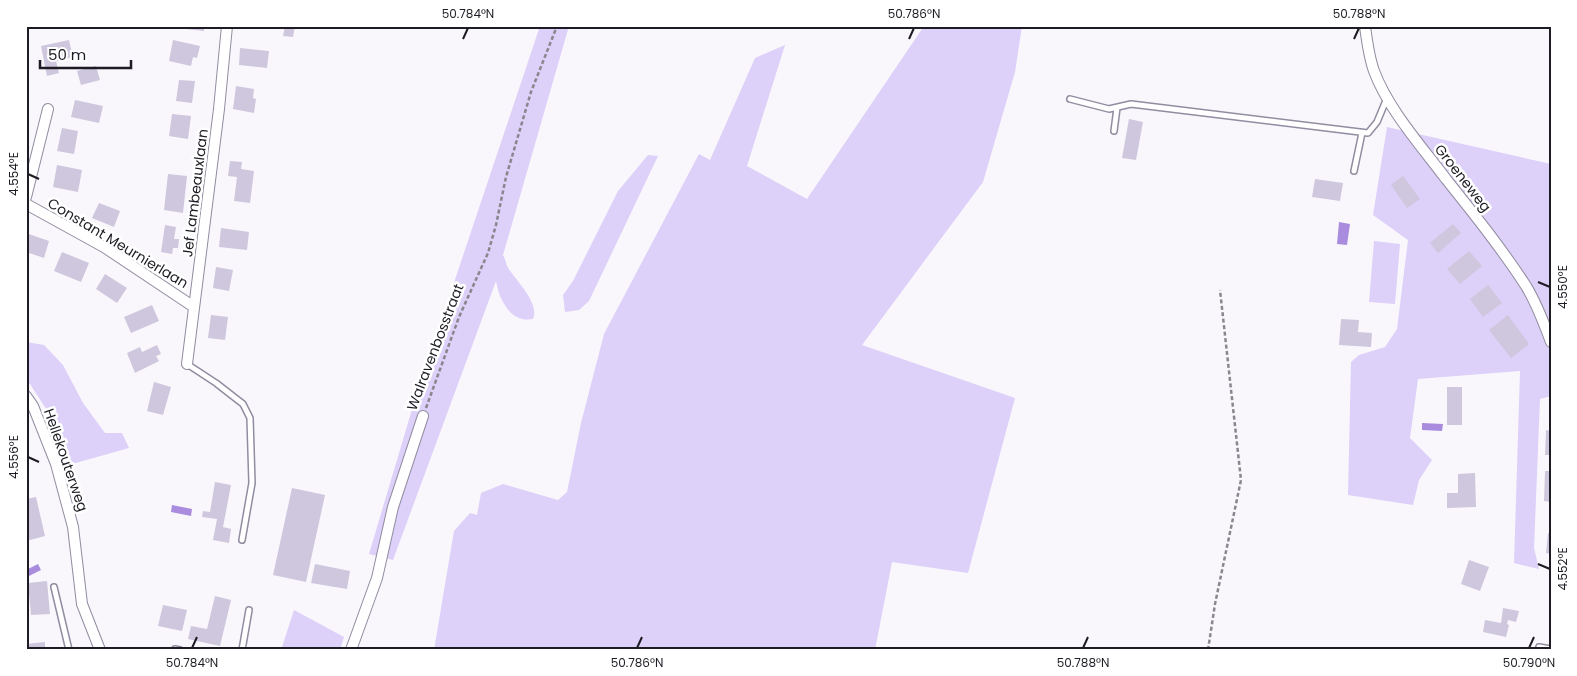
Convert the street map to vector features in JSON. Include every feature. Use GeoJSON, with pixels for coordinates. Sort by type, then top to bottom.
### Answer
{"type":"FeatureCollection","features":[{"type":"Feature","properties":{"kind":"street","name":"Jef Lambeauxlaan"},"geometry":{"type":"LineString","coordinates":[[187,364],[219,109],[227,26]]}},
{"type":"Feature","properties":{"kind":"street","name":"Groeneweg"},"geometry":{"type":"LineString","coordinates":[[1365,26],[1374,72],[1387,98],[1418,143],[1486,230],[1526,287],[1538,308],[1551,342]]}},
{"type":"Feature","properties":{"kind":"street"},"geometry":{"type":"LineString","coordinates":[[26,197],[48,109]]}},
{"type":"Feature","properties":{"kind":"street","name":"Constant Meurnierlaan"},"geometry":{"type":"LineString","coordinates":[[26,204],[104,247],[194,307]]}},
{"type":"Feature","properties":{"kind":"street","name":"Hellekouterweg"},"geometry":{"type":"LineString","coordinates":[[26,396],[33,406],[56,464],[73,527],[82,604],[100,650]]}},
{"type":"Feature","properties":{"kind":"street","name":"Walravenbosstraat"},"geometry":{"type":"LineString","coordinates":[[351,650],[377,578],[393,507],[423,416]]}},
{"type":"Feature","properties":{"kind":"lane"},"geometry":{"type":"LineString","coordinates":[[1070,99],[1109,109],[1131,104],[1368,134],[1377,122],[1387,98]]}},
{"type":"Feature","properties":{"kind":"lane"},"geometry":{"type":"LineString","coordinates":[[1114,131],[1117,108]]}},
{"type":"Feature","properties":{"kind":"lane"},"geometry":{"type":"LineString","coordinates":[[1354,171],[1362,133]]}},
{"type":"Feature","properties":{"kind":"lane"},"geometry":{"type":"LineString","coordinates":[[187,364],[243,404],[250,418],[252,483],[242,540]]}},
{"type":"Feature","properties":{"kind":"lane"},"geometry":{"type":"LineString","coordinates":[[54,587],[70,650]]}},
{"type":"Feature","properties":{"kind":"lane"},"geometry":{"type":"LineString","coordinates":[[242,650],[249,610]]}},
{"type":"Feature","properties":{"kind":"lane"},"geometry":{"type":"LineString","coordinates":[[1539,647],[1551,649]]}},
{"type":"Feature","properties":{"kind":"path","name":"Walravenbosstraat"},"geometry":{"type":"LineString","coordinates":[[423,416],[459,317],[488,253],[496,226],[506,177],[531,92],[557,26]]}},
{"type":"Feature","properties":{"kind":"path"},"geometry":{"type":"LineString","coordinates":[[1208,650],[1215,604],[1241,480],[1220,290]]}},
{"type":"Feature","properties":{"kind":"shaded area"},"geometry":{"type":"Polygon","coordinates":[[[540,26],[569,26],[503,255],[507,266],[530,298],[534,312],[533,319],[522,319],[509,311],[500,296],[496,281],[393,560],[369,554],[416,396],[540,26]]]}},
{"type":"Feature","properties":{"kind":"shaded area"},"geometry":{"type":"Polygon","coordinates":[[[924,26],[1022,26],[1015,72],[983,182],[862,345],[1015,398],[968,573],[892,562],[875,650],[434,650],[454,531],[470,513],[477,515],[481,493],[503,484],[558,500],[567,492],[581,423],[604,334],[699,154],[710,160],[755,58],[785,45],[747,166],[807,199],[924,26]]]}},
{"type":"Feature","properties":{"kind":"shaded area"},"geometry":{"type":"Polygon","coordinates":[[[1387,127],[1551,164],[1551,396],[1540,399],[1534,548],[1539,569],[1514,563],[1520,371],[1418,379],[1410,438],[1432,460],[1419,480],[1413,505],[1348,495],[1351,362],[1359,355],[1385,347],[1397,329],[1408,240],[1373,215],[1387,127]]]}},
{"type":"Feature","properties":{"kind":"shaded area"},"geometry":{"type":"Polygon","coordinates":[[[648,155],[658,156],[589,301],[579,310],[565,312],[563,295],[573,281],[618,191],[648,155]]]}},
{"type":"Feature","properties":{"kind":"shaded area"},"geometry":{"type":"Polygon","coordinates":[[[1339,222],[1350,224],[1347,245],[1337,244],[1339,222]]]}},
{"type":"Feature","properties":{"kind":"shaded area"},"geometry":{"type":"Polygon","coordinates":[[[1374,241],[1400,244],[1395,304],[1369,302],[1374,241]]]}},
{"type":"Feature","properties":{"kind":"shaded area"},"geometry":{"type":"Polygon","coordinates":[[[26,342],[44,345],[63,365],[83,403],[105,433],[122,433],[129,448],[65,466],[50,415],[30,384],[26,382],[26,342]]]}},
{"type":"Feature","properties":{"kind":"shaded area"},"geometry":{"type":"Polygon","coordinates":[[[1422,423],[1443,424],[1442,431],[1422,430],[1422,423]]]}},
{"type":"Feature","properties":{"kind":"shaded area"},"geometry":{"type":"Polygon","coordinates":[[[172,505],[192,509],[191,516],[171,512],[172,505]]]}},
{"type":"Feature","properties":{"kind":"shaded area"},"geometry":{"type":"Polygon","coordinates":[[[38,564],[41,570],[27,577],[26,570],[38,564]]]}},
{"type":"Feature","properties":{"kind":"shaded area"},"geometry":{"type":"Polygon","coordinates":[[[294,610],[344,637],[340,650],[281,650],[294,610]]]}},
{"type":"Feature","properties":{"kind":"building"},"geometry":{"type":"Polygon","coordinates":[[[186,26],[204,26],[204,31],[186,29],[186,26]]]}},
{"type":"Feature","properties":{"kind":"building"},"geometry":{"type":"Polygon","coordinates":[[[285,26],[295,26],[293,37],[283,36],[285,26]]]}},
{"type":"Feature","properties":{"kind":"building"},"geometry":{"type":"Polygon","coordinates":[[[69,40],[73,57],[56,61],[59,73],[47,76],[41,46],[69,40]]]}},
{"type":"Feature","properties":{"kind":"building"},"geometry":{"type":"Polygon","coordinates":[[[173,40],[200,46],[197,58],[193,57],[191,66],[169,61],[173,40]]]}},
{"type":"Feature","properties":{"kind":"building"},"geometry":{"type":"Polygon","coordinates":[[[240,48],[269,51],[267,68],[239,65],[240,48]]]}},
{"type":"Feature","properties":{"kind":"building"},"geometry":{"type":"Polygon","coordinates":[[[96,66],[100,80],[81,85],[77,71],[96,66]]]}},
{"type":"Feature","properties":{"kind":"building"},"geometry":{"type":"Polygon","coordinates":[[[179,80],[195,81],[192,103],[176,101],[179,80]]]}},
{"type":"Feature","properties":{"kind":"building"},"geometry":{"type":"Polygon","coordinates":[[[236,86],[254,89],[253,98],[256,99],[254,113],[233,109],[236,86]]]}},
{"type":"Feature","properties":{"kind":"building"},"geometry":{"type":"Polygon","coordinates":[[[75,100],[103,106],[99,123],[71,117],[75,100]]]}},
{"type":"Feature","properties":{"kind":"building"},"geometry":{"type":"Polygon","coordinates":[[[172,114],[191,116],[188,139],[169,136],[172,114]]]}},
{"type":"Feature","properties":{"kind":"building"},"geometry":{"type":"Polygon","coordinates":[[[1129,119],[1143,122],[1136,160],[1122,158],[1129,119]]]}},
{"type":"Feature","properties":{"kind":"building"},"geometry":{"type":"Polygon","coordinates":[[[62,128],[78,131],[74,154],[57,151],[62,128]]]}},
{"type":"Feature","properties":{"kind":"building"},"geometry":{"type":"Polygon","coordinates":[[[230,161],[242,162],[241,169],[254,171],[250,203],[234,201],[237,177],[228,176],[230,161]]]}},
{"type":"Feature","properties":{"kind":"building"},"geometry":{"type":"Polygon","coordinates":[[[57,165],[82,170],[78,192],[53,187],[57,165]]]}},
{"type":"Feature","properties":{"kind":"building"},"geometry":{"type":"Polygon","coordinates":[[[168,174],[187,176],[183,213],[164,210],[168,174]]]}},
{"type":"Feature","properties":{"kind":"building"},"geometry":{"type":"Polygon","coordinates":[[[1403,176],[1420,199],[1407,208],[1391,185],[1403,176]]]}},
{"type":"Feature","properties":{"kind":"building"},"geometry":{"type":"Polygon","coordinates":[[[1315,179],[1343,183],[1340,201],[1312,197],[1315,179]]]}},
{"type":"Feature","properties":{"kind":"building"},"geometry":{"type":"Polygon","coordinates":[[[99,203],[120,211],[114,227],[92,218],[99,203]]]}},
{"type":"Feature","properties":{"kind":"building"},"geometry":{"type":"Polygon","coordinates":[[[1453,224],[1461,233],[1438,253],[1430,243],[1453,224]]]}},
{"type":"Feature","properties":{"kind":"building"},"geometry":{"type":"Polygon","coordinates":[[[165,225],[176,227],[174,239],[179,239],[178,248],[173,248],[172,254],[161,252],[165,225]]]}},
{"type":"Feature","properties":{"kind":"building"},"geometry":{"type":"Polygon","coordinates":[[[221,228],[249,232],[247,250],[219,247],[221,228]]]}},
{"type":"Feature","properties":{"kind":"building"},"geometry":{"type":"Polygon","coordinates":[[[26,233],[49,241],[44,258],[26,252],[26,233]]]}},
{"type":"Feature","properties":{"kind":"building"},"geometry":{"type":"Polygon","coordinates":[[[1469,251],[1482,266],[1460,284],[1447,269],[1469,251]]]}},
{"type":"Feature","properties":{"kind":"building"},"geometry":{"type":"Polygon","coordinates":[[[62,252],[89,263],[81,282],[54,271],[62,252]]]}},
{"type":"Feature","properties":{"kind":"building"},"geometry":{"type":"Polygon","coordinates":[[[216,267],[233,270],[229,291],[213,288],[216,267]]]}},
{"type":"Feature","properties":{"kind":"building"},"geometry":{"type":"Polygon","coordinates":[[[105,274],[127,288],[117,303],[96,289],[105,274]]]}},
{"type":"Feature","properties":{"kind":"building"},"geometry":{"type":"Polygon","coordinates":[[[1488,285],[1502,303],[1483,317],[1470,299],[1488,285]]]}},
{"type":"Feature","properties":{"kind":"building"},"geometry":{"type":"Polygon","coordinates":[[[152,305],[159,321],[131,333],[124,317],[152,305]]]}},
{"type":"Feature","properties":{"kind":"building"},"geometry":{"type":"Polygon","coordinates":[[[211,315],[228,317],[225,340],[208,338],[211,315]]]}},
{"type":"Feature","properties":{"kind":"building"},"geometry":{"type":"Polygon","coordinates":[[[1508,315],[1529,344],[1511,358],[1489,330],[1508,315]]]}},
{"type":"Feature","properties":{"kind":"building"},"geometry":{"type":"Polygon","coordinates":[[[1341,319],[1359,320],[1358,332],[1372,333],[1371,347],[1339,345],[1341,319]]]}},
{"type":"Feature","properties":{"kind":"building"},"geometry":{"type":"Polygon","coordinates":[[[157,345],[161,354],[156,356],[159,361],[135,373],[127,353],[140,347],[142,352],[157,345]]]}},
{"type":"Feature","properties":{"kind":"building"},"geometry":{"type":"Polygon","coordinates":[[[154,382],[171,387],[163,415],[147,411],[154,382]]]}},
{"type":"Feature","properties":{"kind":"building"},"geometry":{"type":"Polygon","coordinates":[[[1447,387],[1462,387],[1462,425],[1447,425],[1447,387]]]}},
{"type":"Feature","properties":{"kind":"building"},"geometry":{"type":"Polygon","coordinates":[[[1546,430],[1551,431],[1551,455],[1545,455],[1546,430]]]}},
{"type":"Feature","properties":{"kind":"building"},"geometry":{"type":"Polygon","coordinates":[[[1545,471],[1551,471],[1551,502],[1544,501],[1545,471]]]}},
{"type":"Feature","properties":{"kind":"building"},"geometry":{"type":"Polygon","coordinates":[[[1475,473],[1476,507],[1447,508],[1447,493],[1458,493],[1458,474],[1475,473]]]}},
{"type":"Feature","properties":{"kind":"building"},"geometry":{"type":"Polygon","coordinates":[[[215,482],[231,485],[223,527],[231,529],[229,543],[213,540],[217,519],[202,517],[203,511],[210,512],[215,482]]]}},
{"type":"Feature","properties":{"kind":"building"},"geometry":{"type":"Polygon","coordinates":[[[292,488],[325,495],[306,582],[273,575],[292,488]]]}},
{"type":"Feature","properties":{"kind":"building"},"geometry":{"type":"Polygon","coordinates":[[[36,497],[45,536],[26,541],[26,499],[36,497]]]}},
{"type":"Feature","properties":{"kind":"building"},"geometry":{"type":"Polygon","coordinates":[[[1548,533],[1551,533],[1551,554],[1546,553],[1548,533]]]}},
{"type":"Feature","properties":{"kind":"building"},"geometry":{"type":"Polygon","coordinates":[[[1469,560],[1489,567],[1480,591],[1461,584],[1469,560]]]}},
{"type":"Feature","properties":{"kind":"building"},"geometry":{"type":"Polygon","coordinates":[[[315,564],[350,571],[347,589],[311,583],[315,564]]]}},
{"type":"Feature","properties":{"kind":"building"},"geometry":{"type":"Polygon","coordinates":[[[47,581],[50,614],[31,615],[28,583],[47,581]]]}},
{"type":"Feature","properties":{"kind":"building"},"geometry":{"type":"Polygon","coordinates":[[[215,596],[231,600],[220,646],[188,639],[191,626],[207,629],[215,596]]]}},
{"type":"Feature","properties":{"kind":"building"},"geometry":{"type":"Polygon","coordinates":[[[163,605],[187,610],[182,631],[158,626],[163,605]]]}},
{"type":"Feature","properties":{"kind":"building"},"geometry":{"type":"Polygon","coordinates":[[[1503,608],[1519,611],[1516,622],[1508,620],[1507,624],[1509,625],[1506,637],[1483,632],[1485,620],[1501,623],[1503,608]]]}},
{"type":"Feature","properties":{"kind":"building"},"geometry":{"type":"Polygon","coordinates":[[[45,642],[45,650],[26,650],[26,644],[45,642]]]}}]}
